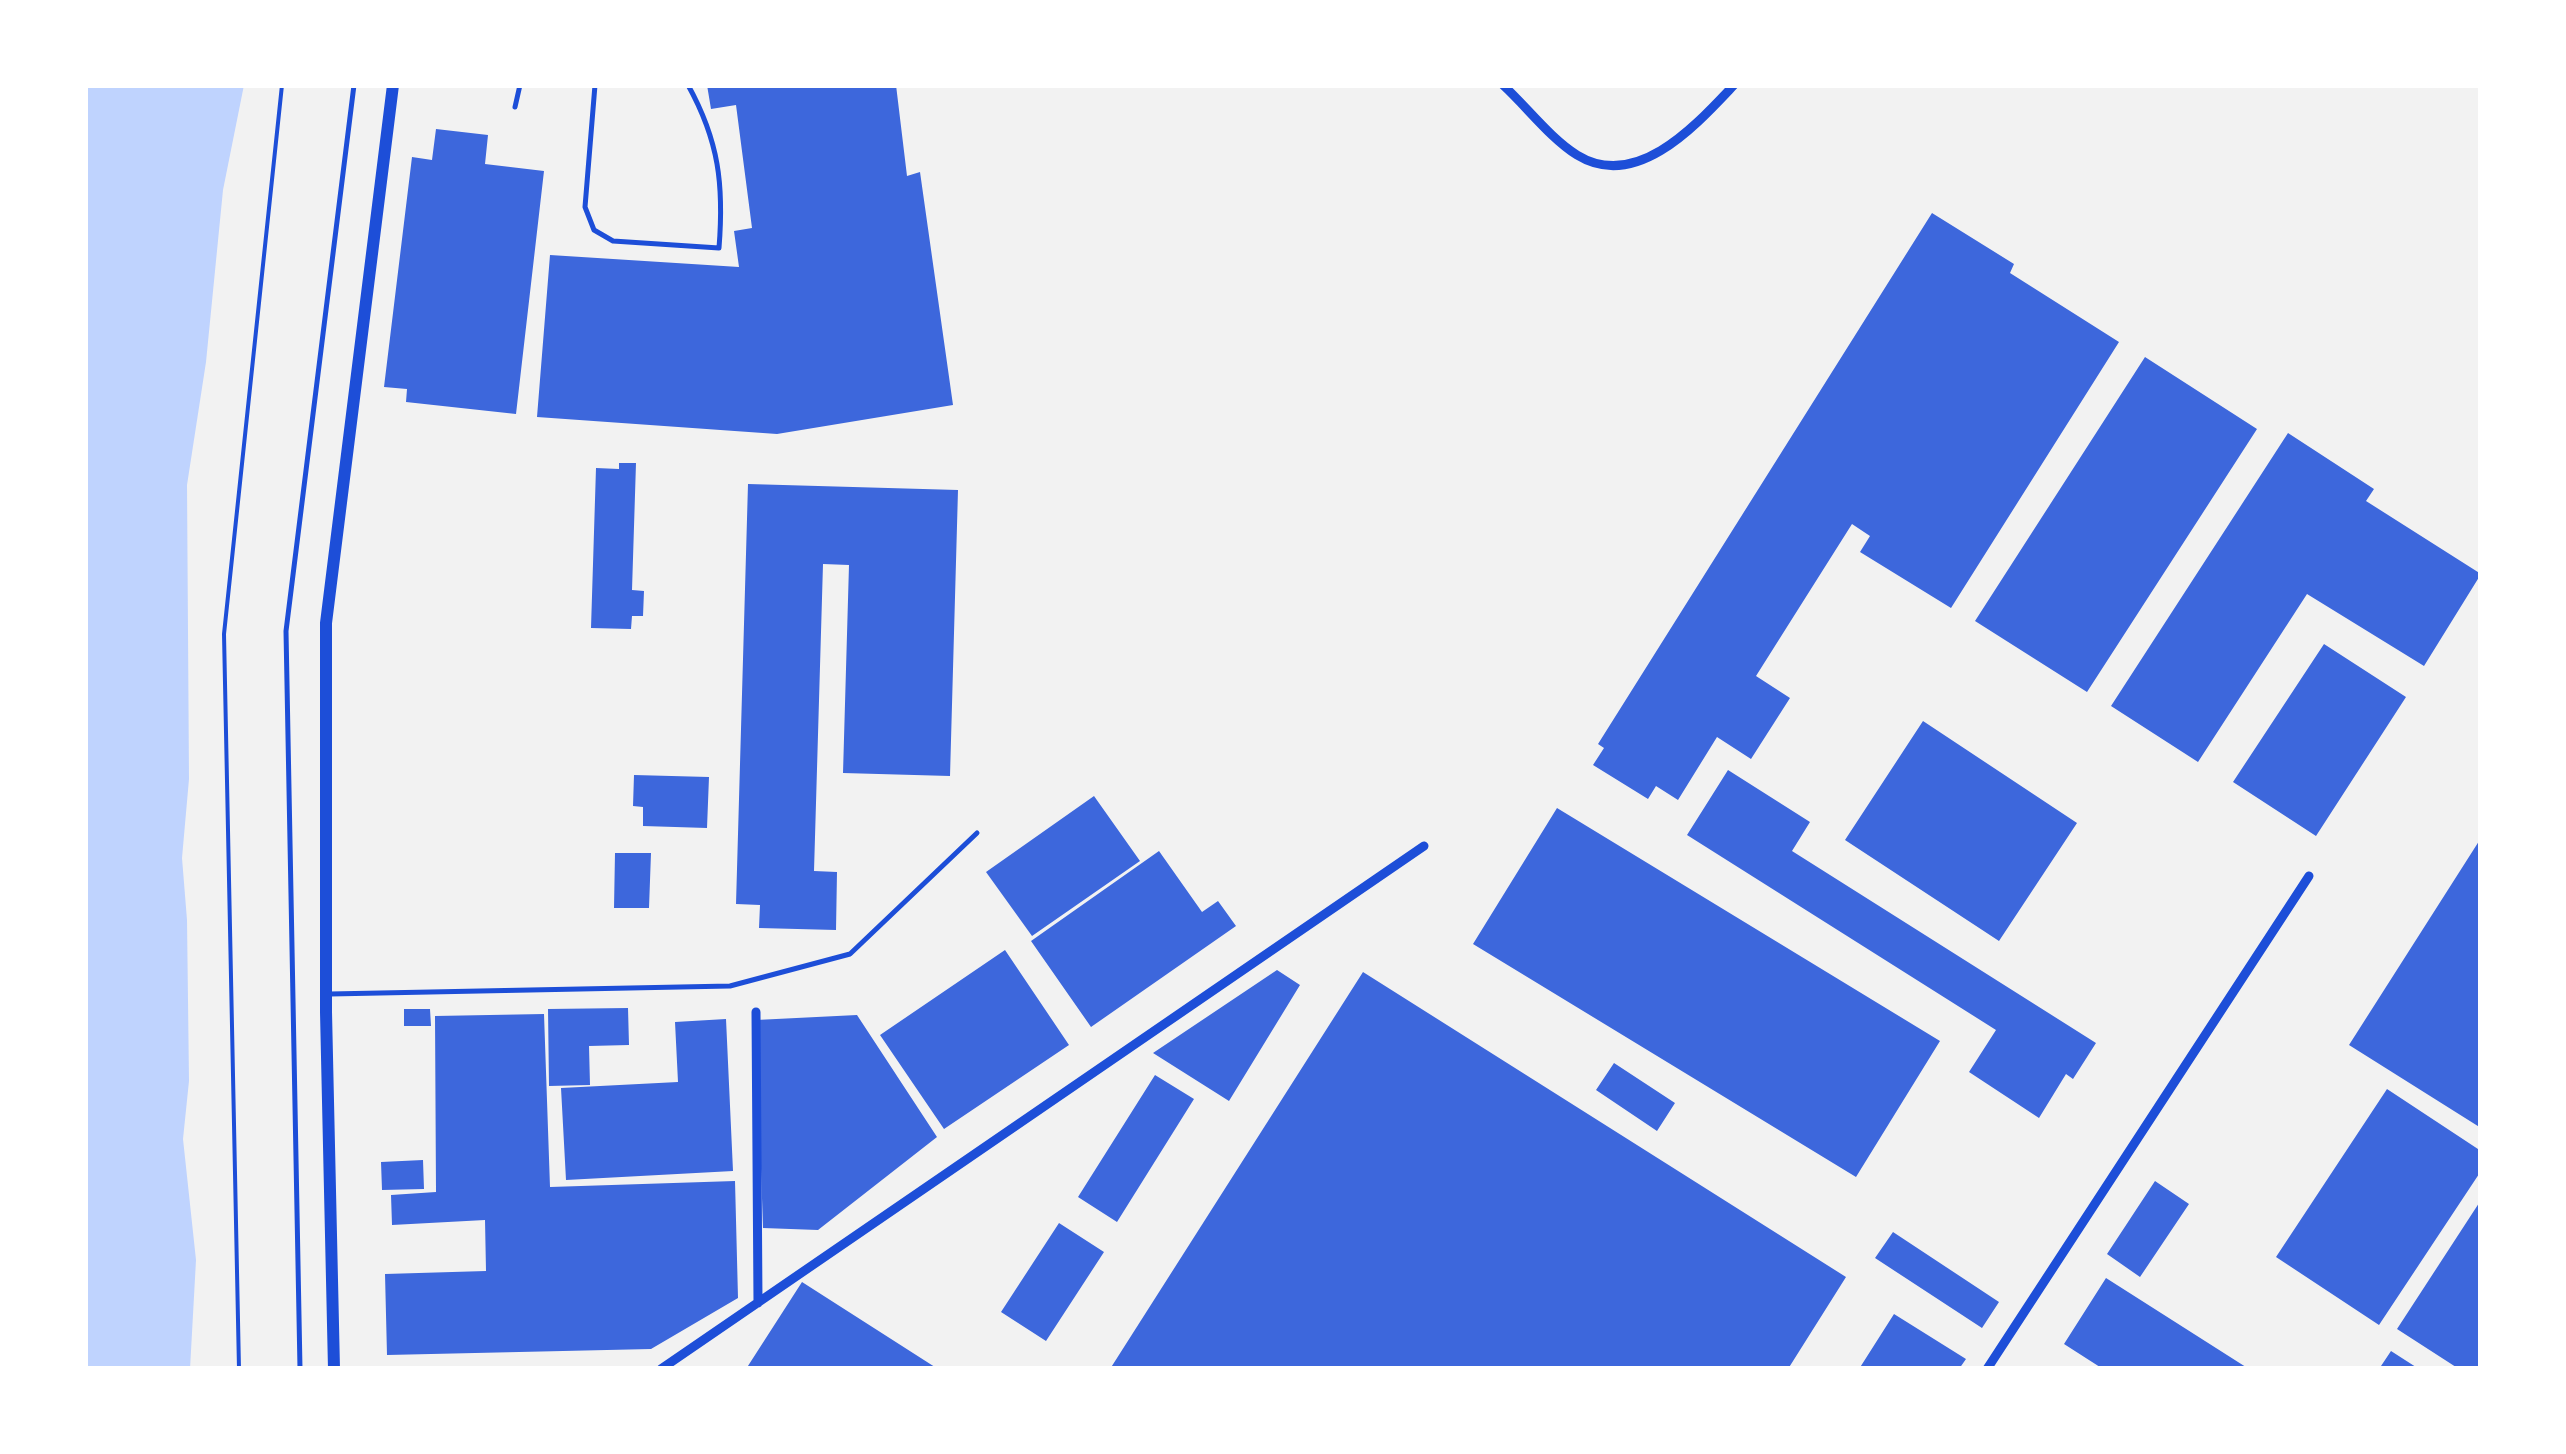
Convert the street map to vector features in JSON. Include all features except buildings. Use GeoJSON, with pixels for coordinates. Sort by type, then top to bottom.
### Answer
{"type":"FeatureCollection","features":[{"type":"Feature","properties":{"kind":"main road"},"geometry":{"type":"LineString","coordinates":[[334,1369],[326,623],[393,85]]}},
{"type":"Feature","properties":{"kind":"street"},"geometry":{"type":"LineString","coordinates":[[1504,85],[1576,154],[1624,166],[1678,141],[1734,85]]}},
{"type":"Feature","properties":{"kind":"street"},"geometry":{"type":"LineString","coordinates":[[661,1369],[1424,846]]}},
{"type":"Feature","properties":{"kind":"street"},"geometry":{"type":"LineString","coordinates":[[1987,1369],[2309,876]]}},
{"type":"Feature","properties":{"kind":"street"},"geometry":{"type":"LineString","coordinates":[[756,1012],[758,1303]]}},
{"type":"Feature","properties":{"kind":"lane"},"geometry":{"type":"LineString","coordinates":[[300,1369],[286,632],[354,85]]}},
{"type":"Feature","properties":{"kind":"lane"},"geometry":{"type":"LineString","coordinates":[[515,107],[520,85]]}},
{"type":"Feature","properties":{"kind":"lane"},"geometry":{"type":"LineString","coordinates":[[596,85],[586,207],[594,230],[614,241],[718,248],[723,198],[710,126],[688,85]]}},
{"type":"Feature","properties":{"kind":"lane"},"geometry":{"type":"LineString","coordinates":[[327,994],[730,986],[850,954],[977,833]]}},
{"type":"Feature","properties":{"kind":"path"},"geometry":{"type":"LineString","coordinates":[[239,1369],[224,634],[282,85]]}},
{"type":"Feature","properties":{"kind":"water"},"geometry":{"type":"Polygon","coordinates":[[[85,85],[244,85],[223,190],[206,362],[187,485],[189,779],[182,858],[187,920],[189,1081],[183,1139],[196,1260],[190,1369],[85,1369],[85,85]]]}}]}
